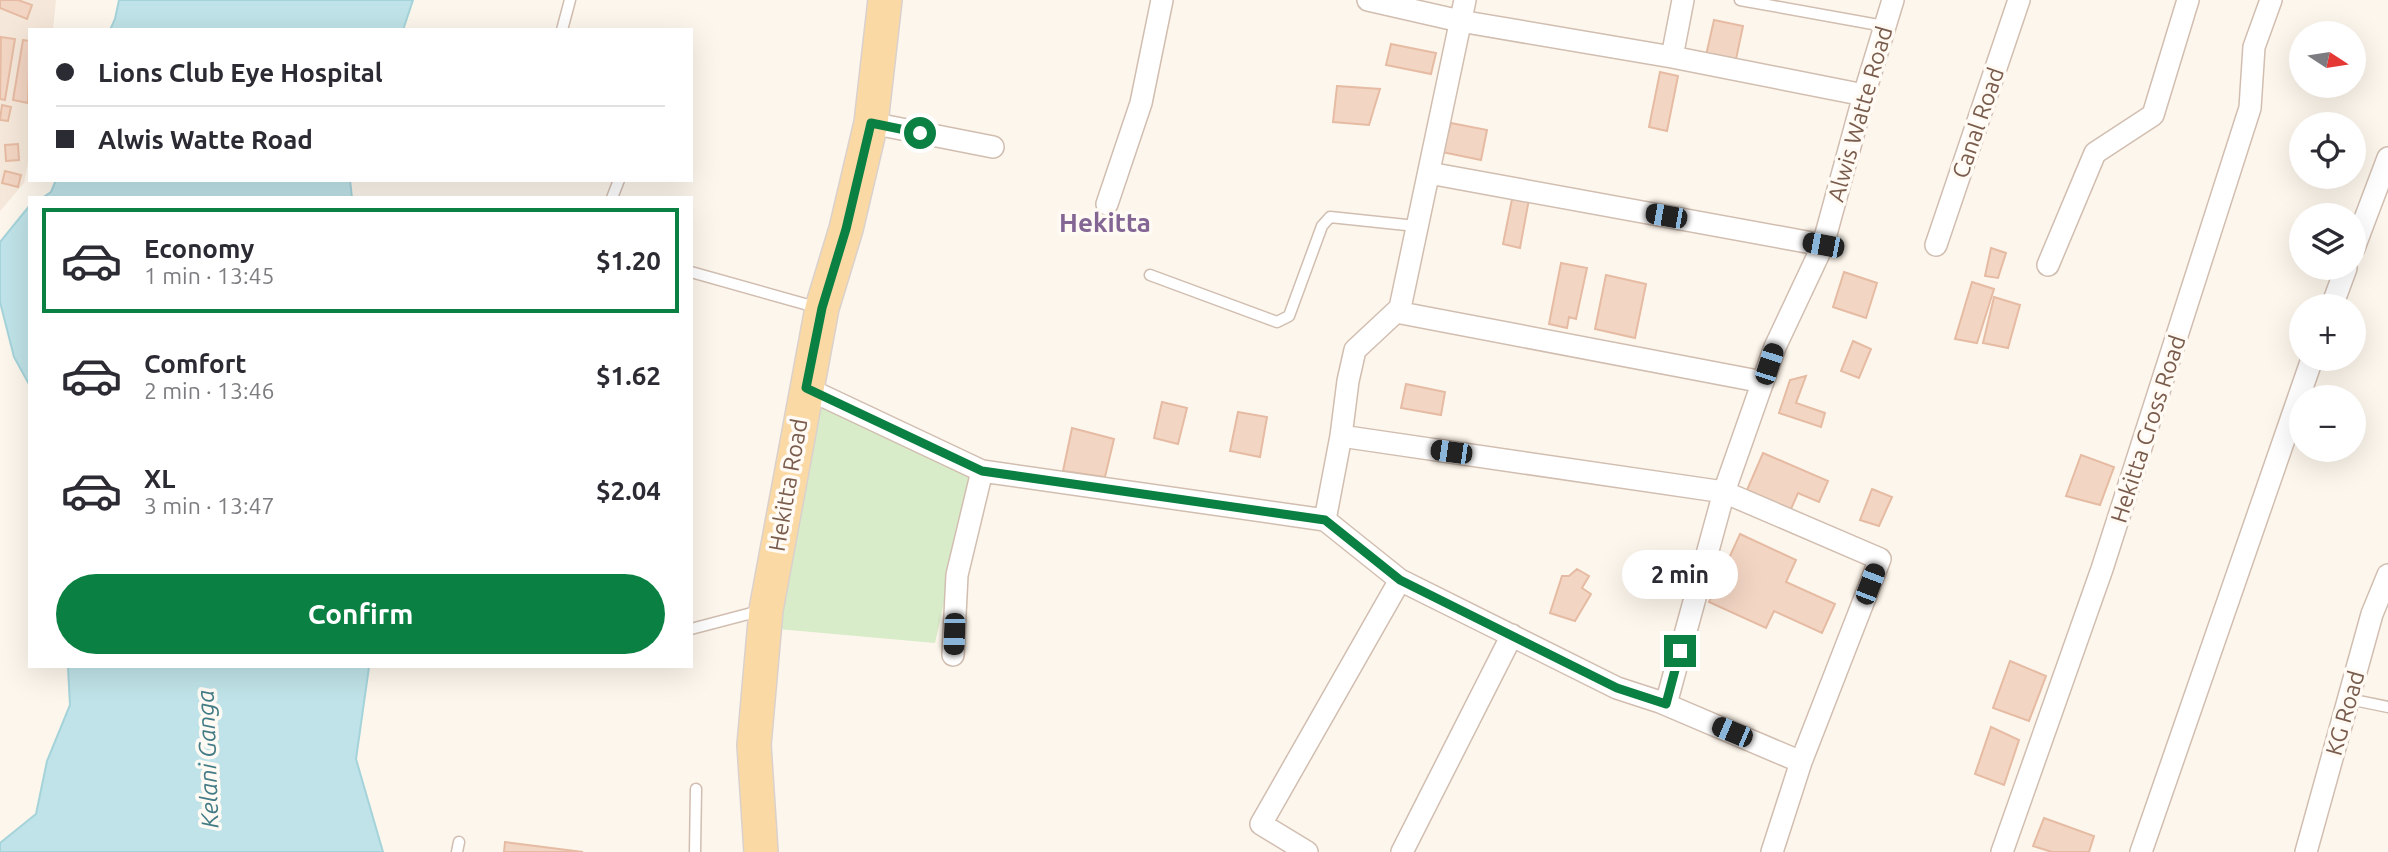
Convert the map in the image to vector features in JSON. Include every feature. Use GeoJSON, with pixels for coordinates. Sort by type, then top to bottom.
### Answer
{"type":"FeatureCollection","features":[{"type":"Feature","properties":{"kind":"main road","name":"Hekitta Road"},"geometry":{"type":"LineString","coordinates":[[761,852],[754,745],[766,610],[822,308],[846,229],[871,123],[886,0]]}},
{"type":"Feature","properties":{"kind":"street"},"geometry":{"type":"LineString","coordinates":[[1107,204],[1141,103],[1163,0]]}},
{"type":"Feature","properties":{"kind":"street"},"geometry":{"type":"LineString","coordinates":[[1368,0],[1462,10],[1672,58],[1864,95]]}},
{"type":"Feature","properties":{"kind":"street"},"geometry":{"type":"LineString","coordinates":[[1672,58],[1683,0]]}},
{"type":"Feature","properties":{"kind":"street","name":"Alwis Watte Road"},"geometry":{"type":"LineString","coordinates":[[1666,704],[1724,492],[1775,346],[1823,245],[1893,0]]}},
{"type":"Feature","properties":{"kind":"street","name":"Canal Road"},"geometry":{"type":"LineString","coordinates":[[1936,245],[2019,0]]}},
{"type":"Feature","properties":{"kind":"street"},"geometry":{"type":"LineString","coordinates":[[2048,265],[2095,153],[2153,115],[2188,0]]}},
{"type":"Feature","properties":{"kind":"street","name":"Hekitta Cross Road"},"geometry":{"type":"LineString","coordinates":[[2003,852],[2102,569],[2250,108],[2254,47],[2271,0]]}},
{"type":"Feature","properties":{"kind":"street"},"geometry":{"type":"LineString","coordinates":[[1325,520],[1355,350],[1400,308],[1462,10]]}},
{"type":"Feature","properties":{"kind":"street"},"geometry":{"type":"LineString","coordinates":[[871,123],[993,147]]}},
{"type":"Feature","properties":{"kind":"street"},"geometry":{"type":"LineString","coordinates":[[2366,216],[2388,158]]}},
{"type":"Feature","properties":{"kind":"street"},"geometry":{"type":"LineString","coordinates":[[1429,173],[1823,245]]}},
{"type":"Feature","properties":{"kind":"street"},"geometry":{"type":"LineString","coordinates":[[1396,312],[1763,382]]}},
{"type":"Feature","properties":{"kind":"street"},"geometry":{"type":"LineString","coordinates":[[2141,852],[2308,371]]}},
{"type":"Feature","properties":{"kind":"street"},"geometry":{"type":"LineString","coordinates":[[806,388],[982,471],[1325,520],[1400,580],[1617,688],[1666,704],[1801,762]]}},
{"type":"Feature","properties":{"kind":"street"},"geometry":{"type":"LineString","coordinates":[[1341,436],[1724,492],[1880,558],[1801,762],[1772,852]]}},
{"type":"Feature","properties":{"kind":"street"},"geometry":{"type":"LineString","coordinates":[[953,655],[957,575],[982,471]]}},
{"type":"Feature","properties":{"kind":"street","name":"KG Road"},"geometry":{"type":"LineString","coordinates":[[2306,852],[2372,614],[2388,575]]}},
{"type":"Feature","properties":{"kind":"street"},"geometry":{"type":"LineString","coordinates":[[1307,852],[1261,824],[1400,580]]}},
{"type":"Feature","properties":{"kind":"street"},"geometry":{"type":"LineString","coordinates":[[1402,852],[1511,635]]}},
{"type":"Feature","properties":{"kind":"lane"},"geometry":{"type":"LineString","coordinates":[[562,28],[569,0]]}},
{"type":"Feature","properties":{"kind":"lane"},"geometry":{"type":"LineString","coordinates":[[1740,0],[1884,26]]}},
{"type":"Feature","properties":{"kind":"lane"},"geometry":{"type":"LineString","coordinates":[[1150,275],[1277,322],[1289,316],[1322,226],[1331,217],[1416,226]]}},
{"type":"Feature","properties":{"kind":"lane"},"geometry":{"type":"LineString","coordinates":[[693,273],[822,308]]}},
{"type":"Feature","properties":{"kind":"lane"},"geometry":{"type":"LineString","coordinates":[[693,628],[766,610]]}},
{"type":"Feature","properties":{"kind":"lane"},"geometry":{"type":"LineString","coordinates":[[2349,699],[2388,707]]}},
{"type":"Feature","properties":{"kind":"lane"},"geometry":{"type":"LineString","coordinates":[[695,789],[695,852]]}},
{"type":"Feature","properties":{"kind":"shaded area"},"geometry":{"type":"Polygon","coordinates":[[[0,0],[56,0],[53,28],[28,28],[28,163],[24,183],[0,211],[0,0]]]}},
{"type":"Feature","properties":{"kind":"green space"},"geometry":{"type":"Polygon","coordinates":[[[813,404],[964,472],[971,481],[935,643],[778,629],[813,404]]]}},
{"type":"Feature","properties":{"kind":"water"},"geometry":{"type":"Polygon","coordinates":[[[119,0],[413,0],[404,28],[111,28],[119,0]]]}},
{"type":"Feature","properties":{"kind":"water"},"geometry":{"type":"Polygon","coordinates":[[[55,182],[350,182],[352,196],[45,196],[51,192],[55,182]]]}},
{"type":"Feature","properties":{"kind":"water"},"geometry":{"type":"Polygon","coordinates":[[[28,207],[28,382],[14,357],[0,302],[0,242],[28,207]]]}},
{"type":"Feature","properties":{"kind":"water","name":"Kelani Ganga"},"geometry":{"type":"Polygon","coordinates":[[[68,668],[369,668],[356,759],[383,852],[0,852],[0,843],[36,814],[47,761],[70,705],[68,668]]]}},
{"type":"Feature","properties":{"kind":"building"},"geometry":{"type":"Polygon","coordinates":[[[0,0],[18,0],[32,5],[27,19],[0,8],[0,0]]]}},
{"type":"Feature","properties":{"kind":"building"},"geometry":{"type":"Polygon","coordinates":[[[1714,20],[1743,26],[1735,64],[1705,60],[1714,20]]]}},
{"type":"Feature","properties":{"kind":"building"},"geometry":{"type":"Polygon","coordinates":[[[1,37],[15,39],[5,100],[0,99],[1,37]]]}},
{"type":"Feature","properties":{"kind":"building"},"geometry":{"type":"Polygon","coordinates":[[[23,40],[28,41],[28,103],[13,100],[23,40]]]}},
{"type":"Feature","properties":{"kind":"building"},"geometry":{"type":"Polygon","coordinates":[[[1391,44],[1436,53],[1431,74],[1386,65],[1391,44]]]}},
{"type":"Feature","properties":{"kind":"building"},"geometry":{"type":"Polygon","coordinates":[[[1660,72],[1678,76],[1667,131],[1649,127],[1660,72]]]}},
{"type":"Feature","properties":{"kind":"building"},"geometry":{"type":"Polygon","coordinates":[[[1337,86],[1380,89],[1369,125],[1333,122],[1337,86]]]}},
{"type":"Feature","properties":{"kind":"building"},"geometry":{"type":"Polygon","coordinates":[[[2,105],[11,107],[8,121],[0,120],[2,105]]]}},
{"type":"Feature","properties":{"kind":"building"},"geometry":{"type":"Polygon","coordinates":[[[1451,123],[1487,130],[1481,160],[1442,152],[1451,123]]]}},
{"type":"Feature","properties":{"kind":"building"},"geometry":{"type":"Polygon","coordinates":[[[18,144],[19,160],[6,161],[5,145],[18,144]]]}},
{"type":"Feature","properties":{"kind":"building"},"geometry":{"type":"Polygon","coordinates":[[[5,171],[21,175],[18,187],[2,183],[5,171]]]}},
{"type":"Feature","properties":{"kind":"building"},"geometry":{"type":"Polygon","coordinates":[[[1513,194],[1529,199],[1520,248],[1503,244],[1513,194]]]}},
{"type":"Feature","properties":{"kind":"building"},"geometry":{"type":"Polygon","coordinates":[[[1991,248],[2006,253],[1998,278],[1985,276],[1991,248]]]}},
{"type":"Feature","properties":{"kind":"building"},"geometry":{"type":"Polygon","coordinates":[[[1561,263],[1587,268],[1576,319],[1569,317],[1567,328],[1549,324],[1561,263]]]}},
{"type":"Feature","properties":{"kind":"building"},"geometry":{"type":"Polygon","coordinates":[[[1844,272],[1877,283],[1866,318],[1833,307],[1844,272]]]}},
{"type":"Feature","properties":{"kind":"building"},"geometry":{"type":"Polygon","coordinates":[[[1606,275],[1646,284],[1635,338],[1595,329],[1606,275]]]}},
{"type":"Feature","properties":{"kind":"building"},"geometry":{"type":"Polygon","coordinates":[[[1972,282],[1994,289],[1977,343],[1955,339],[1972,282]]]}},
{"type":"Feature","properties":{"kind":"building"},"geometry":{"type":"Polygon","coordinates":[[[1994,297],[2020,305],[2008,348],[1983,343],[1994,297]]]}},
{"type":"Feature","properties":{"kind":"building"},"geometry":{"type":"Polygon","coordinates":[[[1853,341],[1871,349],[1859,378],[1841,371],[1853,341]]]}},
{"type":"Feature","properties":{"kind":"building"},"geometry":{"type":"Polygon","coordinates":[[[1806,376],[1796,403],[1825,413],[1821,427],[1779,413],[1790,380],[1806,376]]]}},
{"type":"Feature","properties":{"kind":"building"},"geometry":{"type":"Polygon","coordinates":[[[1406,384],[1445,392],[1441,415],[1401,408],[1406,384]]]}},
{"type":"Feature","properties":{"kind":"building"},"geometry":{"type":"Polygon","coordinates":[[[1162,402],[1187,408],[1178,444],[1154,438],[1162,402]]]}},
{"type":"Feature","properties":{"kind":"building"},"geometry":{"type":"Polygon","coordinates":[[[1238,412],[1267,417],[1260,457],[1230,451],[1238,412]]]}},
{"type":"Feature","properties":{"kind":"building"},"geometry":{"type":"Polygon","coordinates":[[[1072,428],[1114,439],[1105,477],[1063,471],[1072,428]]]}},
{"type":"Feature","properties":{"kind":"building"},"geometry":{"type":"Polygon","coordinates":[[[1763,453],[1828,481],[1819,502],[1798,493],[1791,509],[1747,490],[1763,453]]]}},
{"type":"Feature","properties":{"kind":"building"},"geometry":{"type":"Polygon","coordinates":[[[2081,455],[2114,467],[2100,505],[2066,496],[2081,455]]]}},
{"type":"Feature","properties":{"kind":"building"},"geometry":{"type":"Polygon","coordinates":[[[1872,489],[1892,497],[1879,526],[1860,520],[1872,489]]]}},
{"type":"Feature","properties":{"kind":"building"},"geometry":{"type":"Polygon","coordinates":[[[1740,534],[1796,560],[1786,582],[1835,604],[1822,633],[1774,611],[1766,628],[1709,602],[1740,534]]]}},
{"type":"Feature","properties":{"kind":"building"},"geometry":{"type":"Polygon","coordinates":[[[1577,569],[1589,576],[1582,588],[1591,594],[1575,621],[1550,613],[1562,576],[1569,576],[1577,569]]]}},
{"type":"Feature","properties":{"kind":"building"},"geometry":{"type":"Polygon","coordinates":[[[2010,661],[2046,676],[2029,721],[1993,708],[2010,661]]]}},
{"type":"Feature","properties":{"kind":"building"},"geometry":{"type":"Polygon","coordinates":[[[1991,727],[2019,740],[2004,785],[1975,774],[1991,727]]]}},
{"type":"Feature","properties":{"kind":"building"},"geometry":{"type":"Polygon","coordinates":[[[2044,818],[2094,836],[2089,852],[2052,852],[2033,846],[2044,818]]]}},
{"type":"Feature","properties":{"kind":"building"},"geometry":{"type":"Polygon","coordinates":[[[505,842],[583,852],[504,852],[505,842]]]}},
{"type":"Feature","properties":{"kind":"district","name":"Hekitta"},"geometry":{"type":"Point","coordinates":[1105,223]}},
{"type":"Feature","properties":{"kind":"route"},"geometry":{"type":"LineString","coordinates":[[920,133],[871,123],[846,229],[822,308],[806,388],[982,471],[1325,520],[1400,580],[1617,688],[1666,704],[1680,651]]}}]}
